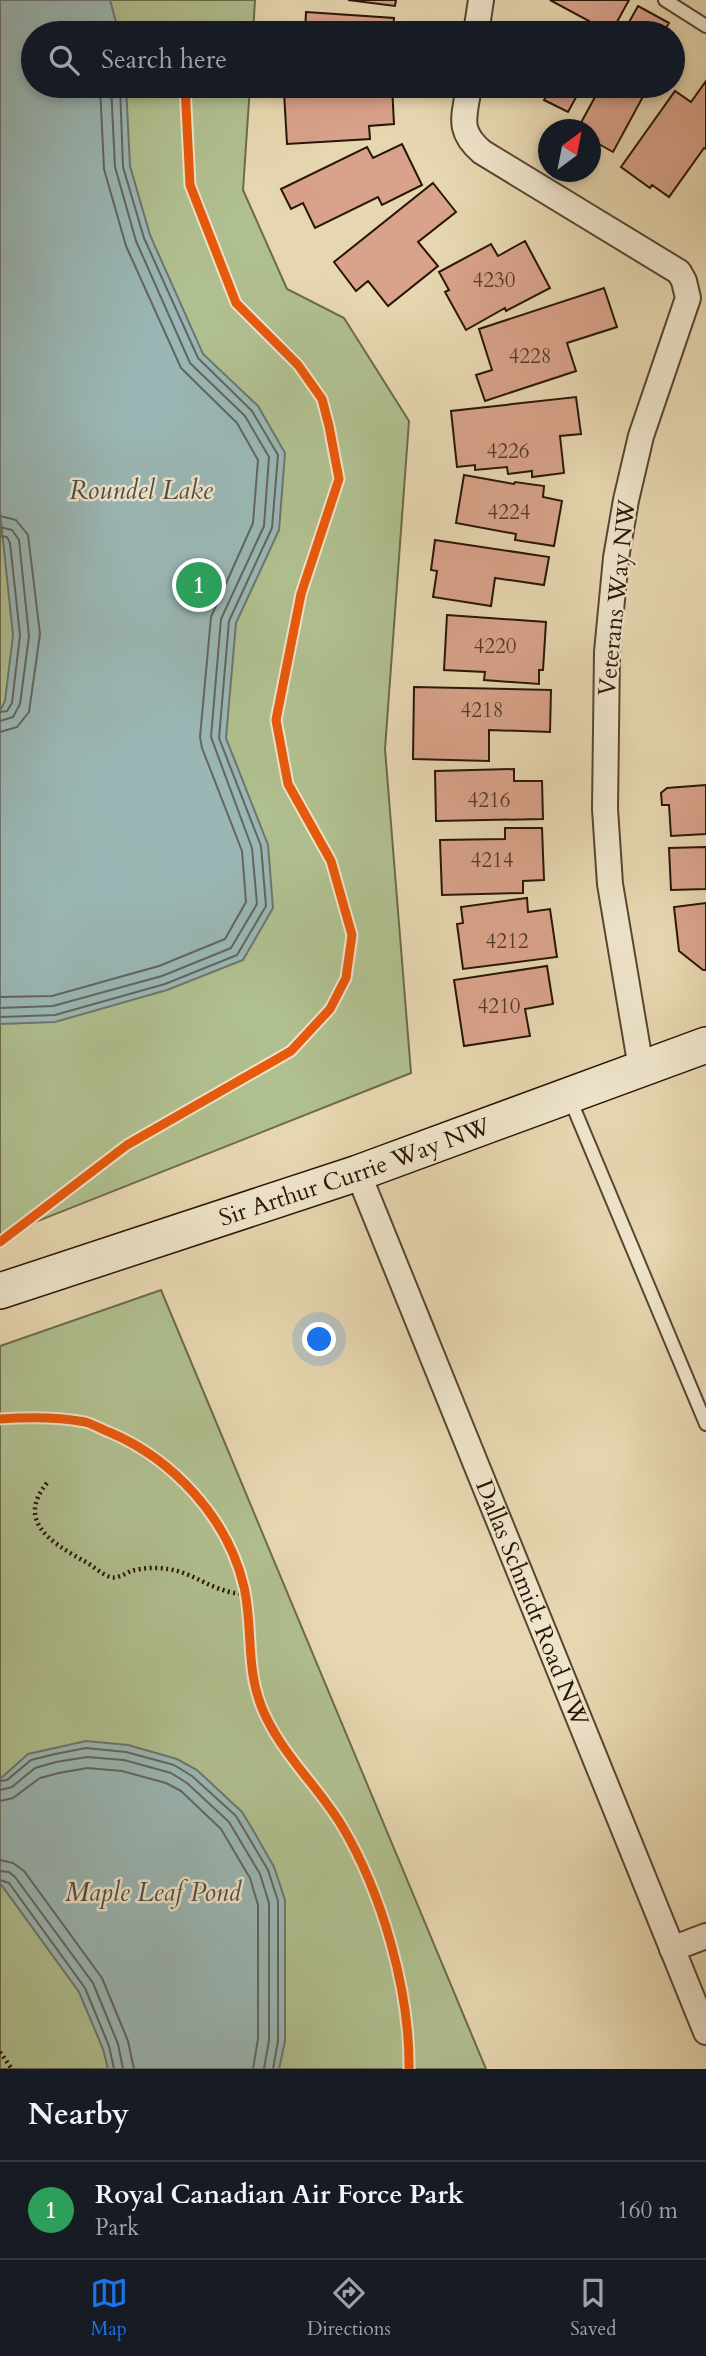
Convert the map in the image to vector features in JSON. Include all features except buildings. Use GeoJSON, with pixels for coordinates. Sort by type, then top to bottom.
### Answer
{"type":"FeatureCollection","features":[{"type":"Feature","properties":{"kind":"street"},"geometry":{"type":"LineString","coordinates":[[478,21],[481,0]]}},
{"type":"Feature","properties":{"kind":"street","name":"Veterans Way NW"},"geometry":{"type":"LineString","coordinates":[[467,98],[464,132],[469,141],[482,152],[679,272],[688,298],[641,436],[626,500],[616,558],[607,652],[604,810],[610,884],[641,1068]]}},
{"type":"Feature","properties":{"kind":"street","name":"Sir Arthur Currie Way NW"},"geometry":{"type":"LineString","coordinates":[[0,1291],[358,1173],[706,1045]]}},
{"type":"Feature","properties":{"kind":"street","name":"Dallas Schmidt Road NW"},"geometry":{"type":"LineString","coordinates":[[358,1173],[706,2032]]}},
{"type":"Feature","properties":{"kind":"street"},"geometry":{"type":"LineString","coordinates":[[673,1949],[706,1936]]}},
{"type":"Feature","properties":{"kind":"lane"},"geometry":{"type":"LineString","coordinates":[[665,0],[706,26]]}},
{"type":"Feature","properties":{"kind":"lane"},"geometry":{"type":"LineString","coordinates":[[568,1095],[706,1424]]}},
{"type":"Feature","properties":{"kind":"path"},"geometry":{"type":"LineString","coordinates":[[47,1483],[37,1494],[35,1521],[48,1537],[65,1550],[111,1577],[120,1577],[142,1569],[169,1569],[245,1599],[242,1580]]}},
{"type":"Feature","properties":{"kind":"path"},"geometry":{"type":"LineString","coordinates":[[0,2052],[12,2069]]}},
{"type":"Feature","properties":{"kind":"green space"},"geometry":{"type":"Polygon","coordinates":[[[0,0],[255,0],[254,21],[21,21],[21,98],[249,98],[243,190],[287,289],[344,318],[409,421],[385,749],[411,1073],[0,1236],[0,0]]]}},
{"type":"Feature","properties":{"kind":"green space"},"geometry":{"type":"Polygon","coordinates":[[[161,1290],[486,2069],[0,2069],[0,1346],[161,1290]]]}},
{"type":"Feature","properties":{"kind":"water","name":"Roundel Lake"},"geometry":{"type":"Polygon","coordinates":[[[0,0],[110,0],[116,21],[21,21],[21,98],[127,98],[130,166],[150,235],[203,354],[258,406],[285,453],[279,530],[236,623],[226,738],[268,845],[273,908],[243,960],[167,990],[55,1022],[0,1024],[0,711],[5,701],[13,635],[0,512],[0,0]]]}},
{"type":"Feature","properties":{"kind":"water","name":"Maple Leaf Pond"},"geometry":{"type":"Polygon","coordinates":[[[86,1741],[128,1745],[177,1759],[197,1770],[242,1812],[253,1830],[274,1867],[285,1900],[285,2041],[279,2069],[108,2069],[103,2049],[79,1992],[0,1883],[0,1779],[28,1754],[86,1741]]]}},
{"type":"Feature","properties":{"kind":"cycle path"},"geometry":{"type":"LineString","coordinates":[[0,1242],[127,1145],[291,1051],[330,1009],[346,978],[352,935],[331,861],[288,784],[276,720],[301,594],[339,479],[322,399],[298,365],[236,303],[190,185],[186,98]]}},
{"type":"Feature","properties":{"kind":"cycle path"},"geometry":{"type":"LineString","coordinates":[[0,1419],[75,1420],[88,1423],[133,1444],[176,1475],[211,1515],[225,1537],[244,1587],[252,1668],[259,1701],[283,1746],[342,1826],[381,1912],[391,1943],[405,2008],[409,2069]]}},
{"type":"Feature","properties":{"kind":"place","name":"Royal Canadian Air Force Park"},"geometry":{"type":"Point","coordinates":[199,585]}}]}
